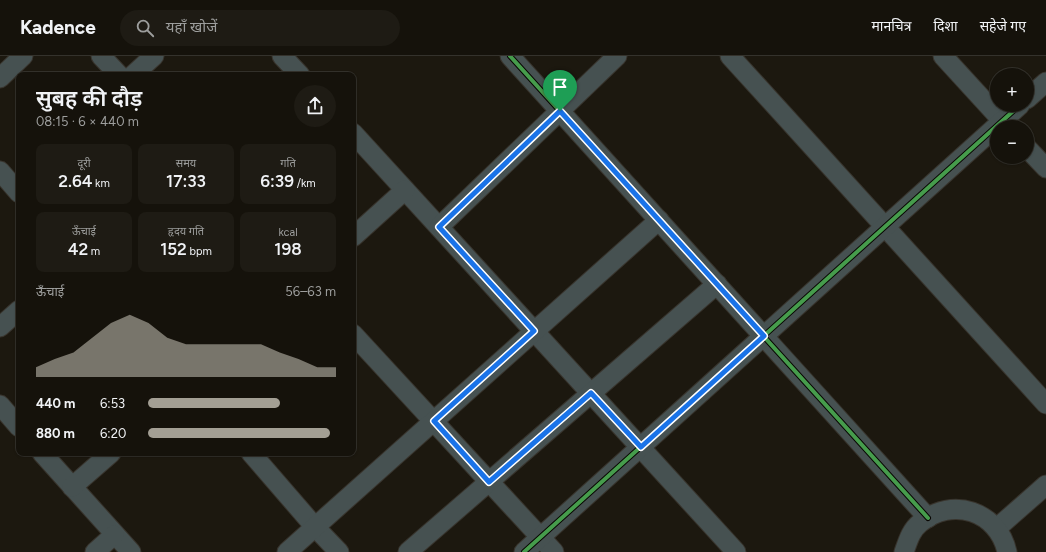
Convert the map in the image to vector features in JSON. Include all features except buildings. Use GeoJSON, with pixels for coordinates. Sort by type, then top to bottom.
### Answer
{"type":"FeatureCollection","features":[{"type":"Feature","properties":{"kind":"street"},"geometry":{"type":"LineString","coordinates":[[0,78],[23,56]]}},
{"type":"Feature","properties":{"kind":"street"},"geometry":{"type":"LineString","coordinates":[[102,56],[116,72]]}},
{"type":"Feature","properties":{"kind":"street"},"geometry":{"type":"LineString","coordinates":[[136,72],[154,56]]}},
{"type":"Feature","properties":{"kind":"street"},"geometry":{"type":"LineString","coordinates":[[510,56],[928,518]]}},
{"type":"Feature","properties":{"kind":"street"},"geometry":{"type":"LineString","coordinates":[[439,227],[617,56]]}},
{"type":"Feature","properties":{"kind":"street"},"geometry":{"type":"LineString","coordinates":[[730,56],[1046,404]]}},
{"type":"Feature","properties":{"kind":"street"},"geometry":{"type":"LineString","coordinates":[[943,56],[1001,120]]}},
{"type":"Feature","properties":{"kind":"street"},"geometry":{"type":"LineString","coordinates":[[1034,93],[1046,82]]}},
{"type":"Feature","properties":{"kind":"street"},"geometry":{"type":"LineString","coordinates":[[1008,120],[1014,112]]}},
{"type":"Feature","properties":{"kind":"street"},"geometry":{"type":"LineString","coordinates":[[356,136],[736,552]]}},
{"type":"Feature","properties":{"kind":"street"},"geometry":{"type":"LineString","coordinates":[[524,552],[885,227],[990,137]]}},
{"type":"Feature","properties":{"kind":"street"},"geometry":{"type":"LineString","coordinates":[[1034,155],[1046,168]]}},
{"type":"Feature","properties":{"kind":"street"},"geometry":{"type":"LineString","coordinates":[[356,233],[405,190]]}},
{"type":"Feature","properties":{"kind":"street"},"geometry":{"type":"LineString","coordinates":[[287,552],[658,220]]}},
{"type":"Feature","properties":{"kind":"street"},"geometry":{"type":"LineString","coordinates":[[408,552],[717,284]]}},
{"type":"Feature","properties":{"kind":"street"},"geometry":{"type":"LineString","coordinates":[[0,327],[16,313]]}},
{"type":"Feature","properties":{"kind":"street"},"geometry":{"type":"LineString","coordinates":[[356,337],[554,552]]}},
{"type":"Feature","properties":{"kind":"street"},"geometry":{"type":"LineString","coordinates":[[0,405],[16,424]]}},
{"type":"Feature","properties":{"kind":"street"},"geometry":{"type":"LineString","coordinates":[[45,456],[114,535],[131,552]]}},
{"type":"Feature","properties":{"kind":"street"},"geometry":{"type":"LineString","coordinates":[[72,487],[108,456]]}},
{"type":"Feature","properties":{"kind":"street"},"geometry":{"type":"LineString","coordinates":[[254,456],[315,527],[339,552]]}},
{"type":"Feature","properties":{"kind":"street"},"geometry":{"type":"LineString","coordinates":[[996,528],[1046,485]]}},
{"type":"Feature","properties":{"kind":"street"},"geometry":{"type":"LineString","coordinates":[[904,552],[909,536],[920,523],[938,512],[952,509],[967,510],[983,517],[996,528],[1005,543],[1007,552]]}},
{"type":"Feature","properties":{"kind":"street"},"geometry":{"type":"LineString","coordinates":[[95,552],[114,535]]}},
{"type":"Feature","properties":{"kind":"cycle path"},"geometry":{"type":"LineString","coordinates":[[510,56],[928,518]]}},
{"type":"Feature","properties":{"kind":"cycle path"},"geometry":{"type":"LineString","coordinates":[[524,552],[1012,112]]}},
{"type":"Feature","properties":{"kind":"route"},"geometry":{"type":"LineString","coordinates":[[560,111],[764,336],[641,447],[591,393],[489,482],[434,421],[534,331],[439,227],[560,111]]}}]}
